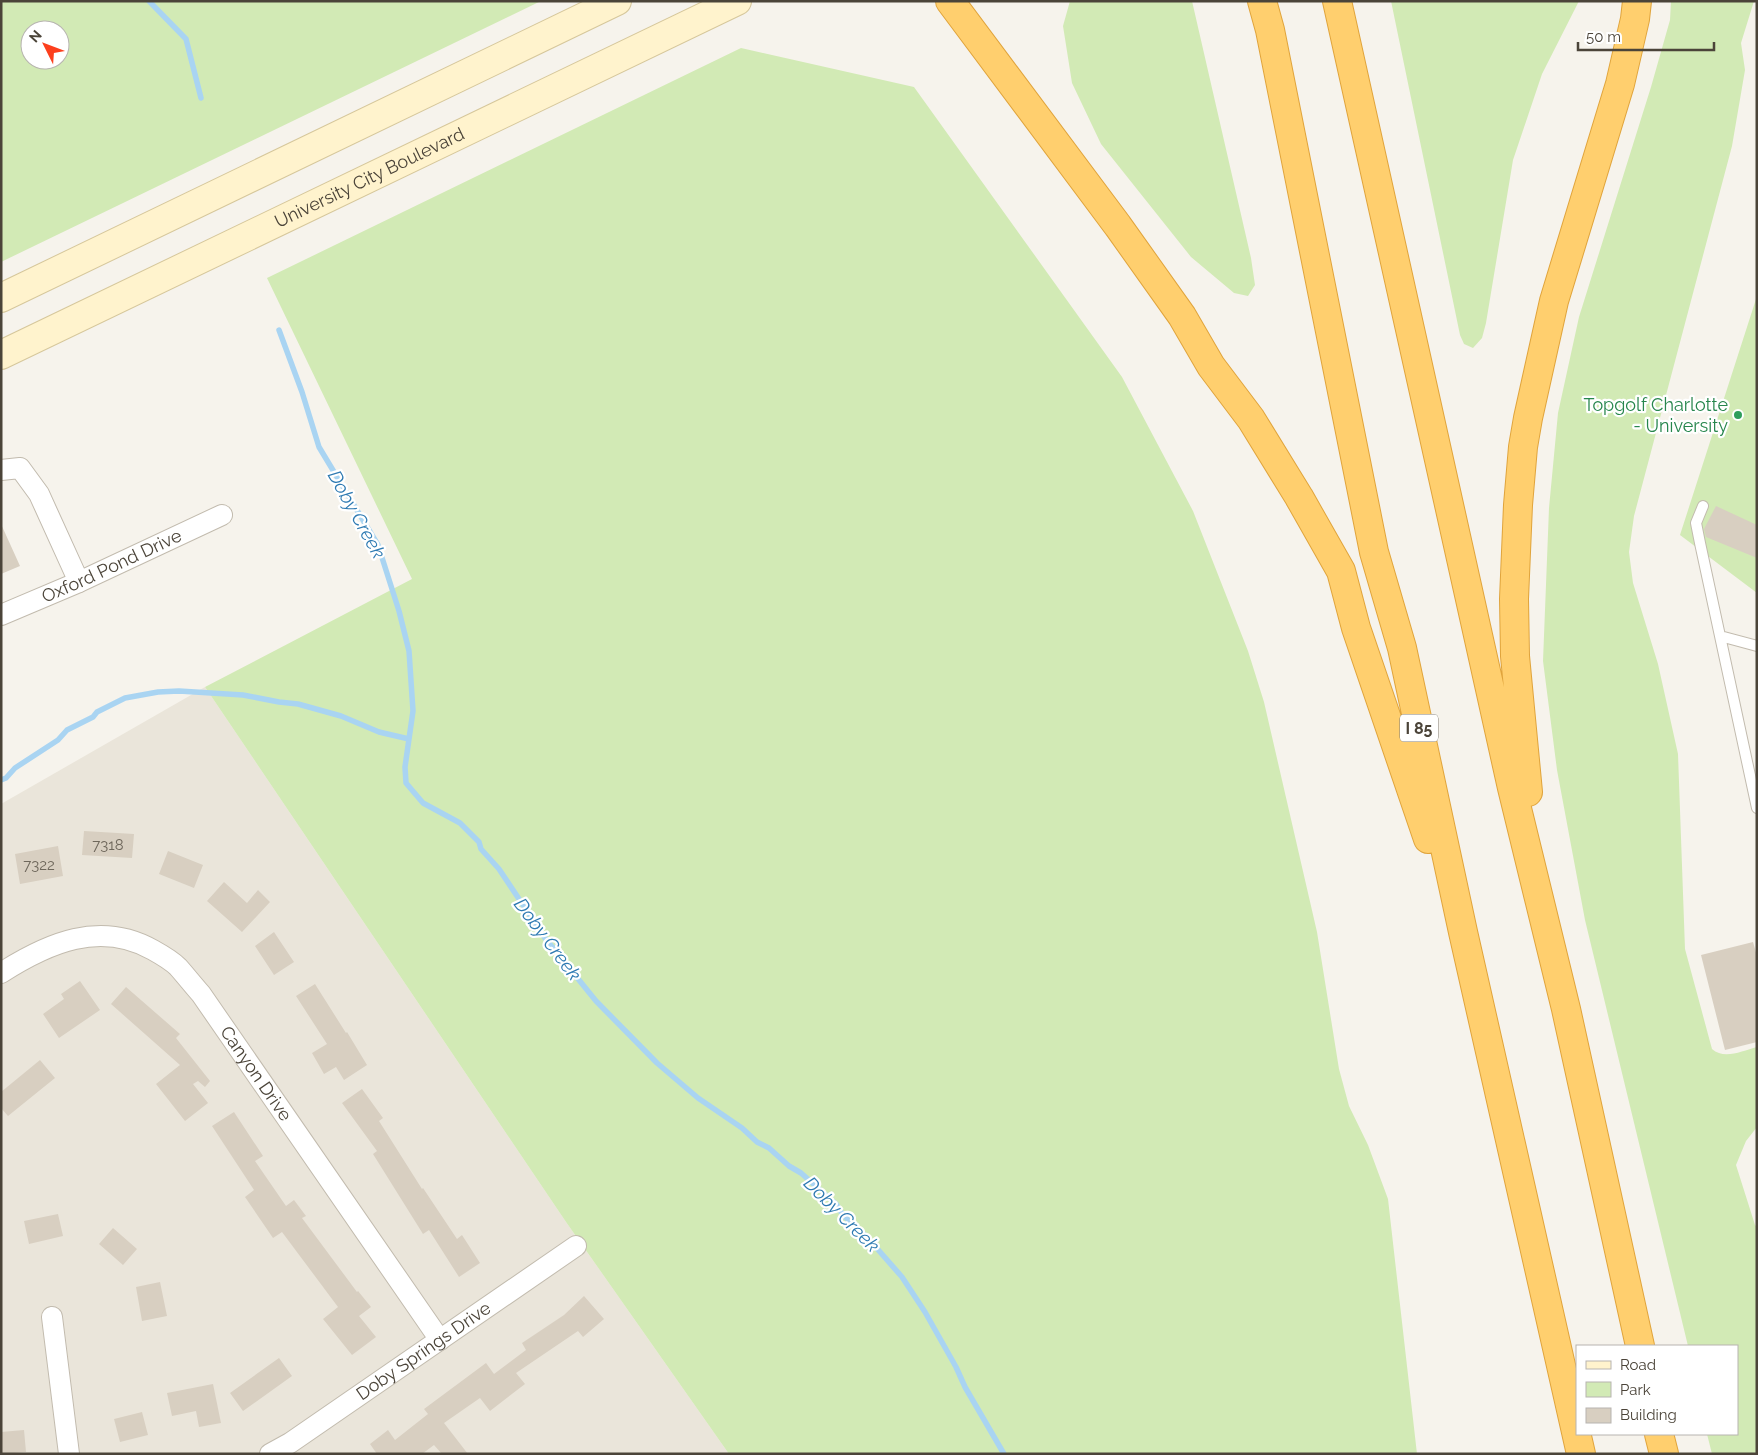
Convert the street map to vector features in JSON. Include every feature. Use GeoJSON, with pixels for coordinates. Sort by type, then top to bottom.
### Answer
{"type":"FeatureCollection","features":[{"type":"Feature","properties":{"kind":"highway"},"geometry":{"type":"LineString","coordinates":[[950,1],[1118,226],[1182,316],[1211,366],[1255,427],[1341,571],[1356,628],[1423,824],[1463,932]]}},
{"type":"Feature","properties":{"kind":"highway","name":"I 85"},"geometry":{"type":"LineString","coordinates":[[1262,1],[1270,30],[1374,552],[1402,648],[1463,932],[1576,1432]]}},
{"type":"Feature","properties":{"kind":"highway"},"geometry":{"type":"LineString","coordinates":[[1337,1],[1512,788],[1566,1009],[1640,1345]]}},
{"type":"Feature","properties":{"kind":"highway"},"geometry":{"type":"LineString","coordinates":[[1538,898],[1515,656],[1515,561],[1523,447],[1554,301],[1620,84],[1635,19],[1637,1]]}},
{"type":"Feature","properties":{"kind":"highway","name":"I 85"},"geometry":{"type":"LineString","coordinates":[[1577,1435],[1581,1454]]}},
{"type":"Feature","properties":{"kind":"highway"},"geometry":{"type":"LineString","coordinates":[[1659,1435],[1664,1454]]}},
{"type":"Feature","properties":{"kind":"main road"},"geometry":{"type":"LineString","coordinates":[[1,298],[617,1]]}},
{"type":"Feature","properties":{"kind":"main road","name":"University City Boulevard"},"geometry":{"type":"LineString","coordinates":[[1,355],[245,240],[738,1]]}},
{"type":"Feature","properties":{"kind":"street"},"geometry":{"type":"LineString","coordinates":[[1,470],[20,468],[39,494],[79,582]]}},
{"type":"Feature","properties":{"kind":"street","name":"Oxford Pond Drive"},"geometry":{"type":"LineString","coordinates":[[1,615],[79,582],[222,515]]}},
{"type":"Feature","properties":{"kind":"street","name":"Canyon Drive"},"geometry":{"type":"LineString","coordinates":[[1,973],[52,945],[84,937],[109,937],[134,942],[153,951],[178,967],[206,1002],[440,1340]]}},
{"type":"Feature","properties":{"kind":"street","name":"Doby Springs Drive"},"geometry":{"type":"LineString","coordinates":[[270,1454],[290,1443],[576,1246]]}},
{"type":"Feature","properties":{"kind":"street"},"geometry":{"type":"LineString","coordinates":[[52,1317],[69,1454]]}},
{"type":"Feature","properties":{"kind":"lane"},"geometry":{"type":"LineString","coordinates":[[1703,506],[1696,523],[1757,808]]}},
{"type":"Feature","properties":{"kind":"lane"},"geometry":{"type":"LineString","coordinates":[[1720,636],[1757,646]]}},
{"type":"Feature","properties":{"kind":"shaded area"},"geometry":{"type":"Polygon","coordinates":[[[205,687],[566,1222],[729,1454],[1,1454],[1,804],[205,687]]]}},
{"type":"Feature","properties":{"kind":"green space"},"geometry":{"type":"Polygon","coordinates":[[[1,1],[541,1],[1,262],[1,1]]]}},
{"type":"Feature","properties":{"kind":"green space"},"geometry":{"type":"Polygon","coordinates":[[[1070,1],[1192,1],[1251,258],[1255,285],[1248,296],[1234,293],[1191,257],[1101,144],[1072,83],[1063,26],[1070,1]]]}},
{"type":"Feature","properties":{"kind":"green space"},"geometry":{"type":"Polygon","coordinates":[[[1391,1],[1579,1],[1542,74],[1513,160],[1486,323],[1482,338],[1473,348],[1464,344],[1460,335],[1391,1]]]}},
{"type":"Feature","properties":{"kind":"green space"},"geometry":{"type":"Polygon","coordinates":[[[1671,1],[1754,1],[1741,43],[1745,70],[1732,146],[1634,516],[1629,552],[1633,583],[1658,664],[1678,754],[1685,949],[1712,1049],[1722,1054],[1728,1054],[1757,1047],[1757,1127],[1746,1141],[1736,1165],[1757,1227],[1757,1454],[1712,1454],[1707,1435],[1738,1435],[1738,1345],[1688,1345],[1585,920],[1557,770],[1543,661],[1549,508],[1558,413],[1579,317],[1670,20],[1671,1]]]}},
{"type":"Feature","properties":{"kind":"green space"},"geometry":{"type":"Polygon","coordinates":[[[741,48],[914,87],[1122,377],[1193,511],[1248,651],[1264,702],[1317,932],[1339,1069],[1349,1106],[1368,1145],[1388,1199],[1417,1454],[729,1454],[566,1222],[205,687],[412,579],[267,278],[741,48]]]}},
{"type":"Feature","properties":{"kind":"green space","name":"Topgolf Charlotte - University"},"geometry":{"type":"Polygon","coordinates":[[[1757,296],[1757,593],[1680,535],[1757,296]]]}},
{"type":"Feature","properties":{"kind":"building"},"geometry":{"type":"Polygon","coordinates":[[[1716,506],[1757,525],[1757,558],[1706,537],[1704,529],[1716,506]]]}},
{"type":"Feature","properties":{"kind":"building"},"geometry":{"type":"Polygon","coordinates":[[[1,524],[20,566],[1,574],[1,524]]]}},
{"type":"Feature","properties":{"kind":"building"},"geometry":{"type":"Polygon","coordinates":[[[84,831],[134,834],[132,858],[82,855],[84,831]]]}},
{"type":"Feature","properties":{"kind":"building"},"geometry":{"type":"Polygon","coordinates":[[[58,846],[63,876],[20,884],[15,854],[58,846]]]}},
{"type":"Feature","properties":{"kind":"building"},"geometry":{"type":"Polygon","coordinates":[[[168,851],[203,865],[194,888],[159,874],[168,851]]]}},
{"type":"Feature","properties":{"kind":"building"},"geometry":{"type":"Polygon","coordinates":[[[224,882],[247,903],[258,890],[270,902],[242,932],[207,901],[224,882]]]}},
{"type":"Feature","properties":{"kind":"building"},"geometry":{"type":"Polygon","coordinates":[[[274,932],[294,962],[274,975],[255,946],[274,932]]]}},
{"type":"Feature","properties":{"kind":"building"},"geometry":{"type":"Polygon","coordinates":[[[1753,942],[1757,956],[1757,1042],[1725,1050],[1701,955],[1753,942]]]}},
{"type":"Feature","properties":{"kind":"building"},"geometry":{"type":"Polygon","coordinates":[[[80,981],[100,1010],[59,1038],[43,1014],[64,999],[61,994],[80,981]]]}},
{"type":"Feature","properties":{"kind":"building"},"geometry":{"type":"Polygon","coordinates":[[[315,984],[367,1065],[344,1080],[336,1067],[324,1074],[312,1053],[327,1044],[296,996],[315,984]]]}},
{"type":"Feature","properties":{"kind":"building"},"geometry":{"type":"Polygon","coordinates":[[[126,987],[180,1034],[176,1038],[210,1081],[205,1087],[198,1081],[193,1084],[208,1103],[185,1121],[156,1084],[180,1065],[111,1004],[126,987]]]}},
{"type":"Feature","properties":{"kind":"building"},"geometry":{"type":"Polygon","coordinates":[[[40,1060],[55,1078],[8,1116],[1,1108],[1,1092],[40,1060]]]}},
{"type":"Feature","properties":{"kind":"building"},"geometry":{"type":"Polygon","coordinates":[[[362,1089],[383,1118],[379,1121],[422,1189],[457,1239],[462,1235],[480,1263],[459,1277],[429,1230],[423,1234],[373,1154],[377,1151],[342,1103],[362,1089]]]}},
{"type":"Feature","properties":{"kind":"building"},"geometry":{"type":"Polygon","coordinates":[[[234,1112],[263,1156],[255,1161],[286,1206],[294,1200],[306,1216],[302,1218],[357,1292],[371,1307],[359,1316],[376,1337],[352,1355],[323,1319],[338,1307],[282,1232],[273,1238],[245,1197],[254,1190],[212,1126],[234,1112]]]}},
{"type":"Feature","properties":{"kind":"building"},"geometry":{"type":"Polygon","coordinates":[[[58,1214],[63,1236],[29,1244],[24,1221],[58,1214]]]}},
{"type":"Feature","properties":{"kind":"building"},"geometry":{"type":"Polygon","coordinates":[[[113,1228],[137,1249],[123,1265],[99,1244],[113,1228]]]}},
{"type":"Feature","properties":{"kind":"building"},"geometry":{"type":"Polygon","coordinates":[[[160,1282],[167,1316],[142,1321],[136,1287],[160,1282]]]}},
{"type":"Feature","properties":{"kind":"building"},"geometry":{"type":"Polygon","coordinates":[[[584,1296],[604,1319],[583,1337],[578,1331],[516,1373],[525,1384],[490,1411],[480,1398],[444,1423],[468,1454],[442,1454],[434,1445],[422,1454],[377,1454],[370,1444],[388,1430],[395,1440],[428,1414],[424,1409],[486,1363],[494,1374],[526,1350],[522,1343],[564,1315],[584,1296]]]}},
{"type":"Feature","properties":{"kind":"building"},"geometry":{"type":"Polygon","coordinates":[[[279,1358],[292,1376],[243,1411],[230,1393],[279,1358]]]}},
{"type":"Feature","properties":{"kind":"building"},"geometry":{"type":"Polygon","coordinates":[[[213,1384],[221,1423],[199,1427],[196,1411],[172,1416],[167,1393],[213,1384]]]}},
{"type":"Feature","properties":{"kind":"building"},"geometry":{"type":"Polygon","coordinates":[[[142,1412],[148,1435],[120,1442],[114,1419],[142,1412]]]}},
{"type":"Feature","properties":{"kind":"building"},"geometry":{"type":"Polygon","coordinates":[[[24,1430],[26,1452],[1,1454],[1,1432],[24,1430]]]}},
{"type":"Feature","properties":{"kind":"waterway","name":"Doby Creek"},"geometry":{"type":"LineString","coordinates":[[149,1],[186,39],[201,98]]}},
{"type":"Feature","properties":{"kind":"waterway","name":"Doby Creek"},"geometry":{"type":"LineString","coordinates":[[279,330],[302,392],[319,447],[378,545],[399,611],[409,651],[413,711],[405,767],[406,783],[423,803],[460,823],[479,842],[481,849],[499,869],[545,938],[596,1001],[657,1063],[698,1098],[742,1128],[757,1142],[769,1148],[789,1166],[801,1173],[836,1204],[843,1215],[867,1237],[902,1277],[925,1312],[965,1387],[1004,1454]]}},
{"type":"Feature","properties":{"kind":"waterway"},"geometry":{"type":"LineString","coordinates":[[1,780],[6,778],[15,768],[58,740],[67,730],[93,717],[97,712],[125,698],[158,692],[179,691],[243,695],[298,704],[341,716],[379,732],[409,739]]}},
{"type":"Feature","properties":{"kind":"place","name":"Topgolf Charlotte - University"},"geometry":{"type":"Point","coordinates":[1738,415]}}]}
